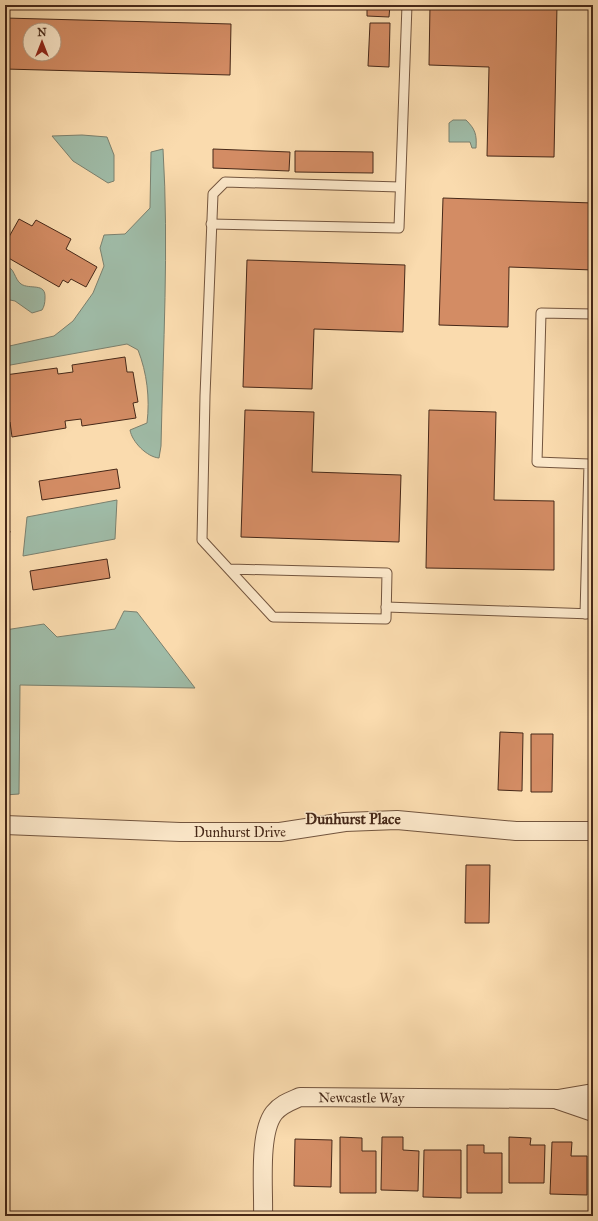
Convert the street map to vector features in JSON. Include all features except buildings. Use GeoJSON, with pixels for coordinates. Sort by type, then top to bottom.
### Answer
{"type":"FeatureCollection","features":[{"type":"Feature","properties":{"kind":"street","name":"Dunhurst Drive"},"geometry":{"type":"LineString","coordinates":[[5,825],[180,832],[280,832],[345,822],[397,820],[516,831],[593,831]]}},
{"type":"Feature","properties":{"kind":"street","name":"Newcastle Way"},"geometry":{"type":"LineString","coordinates":[[263,1216],[267,1125],[275,1112],[286,1103],[300,1097],[558,1099],[593,1093]]}},
{"type":"Feature","properties":{"kind":"street","name":"Newcastle Way"},"geometry":{"type":"LineString","coordinates":[[558,1099],[593,1112]]}},
{"type":"Feature","properties":{"kind":"lane"},"geometry":{"type":"LineString","coordinates":[[211,224],[399,228],[407,5]]}},
{"type":"Feature","properties":{"kind":"lane"},"geometry":{"type":"LineString","coordinates":[[230,569],[387,573],[386,619],[273,617],[202,540],[213,194],[225,182],[400,187]]}},
{"type":"Feature","properties":{"kind":"lane"},"geometry":{"type":"LineString","coordinates":[[386,607],[589,614],[589,464],[538,462],[541,313],[593,314]]}},
{"type":"Feature","properties":{"kind":"shaded area"},"geometry":{"type":"Polygon","coordinates":[[[453,120],[466,120],[469,123],[475,132],[476,148],[472,148],[470,142],[449,142],[449,123],[453,120]]]}},
{"type":"Feature","properties":{"kind":"shaded area"},"geometry":{"type":"Polygon","coordinates":[[[82,135],[107,137],[114,155],[114,181],[108,183],[73,161],[52,136],[82,135]]]}},
{"type":"Feature","properties":{"kind":"shaded area"},"geometry":{"type":"Polygon","coordinates":[[[163,149],[166,260],[161,446],[159,458],[145,452],[137,444],[131,435],[130,430],[147,423],[147,386],[144,368],[138,350],[127,344],[5,366],[5,347],[54,336],[73,321],[93,293],[104,266],[100,248],[104,235],[125,234],[150,208],[151,152],[163,149]]]}},
{"type":"Feature","properties":{"kind":"shaded area"},"geometry":{"type":"Polygon","coordinates":[[[5,266],[13,271],[21,284],[25,286],[37,287],[43,290],[45,293],[45,300],[42,310],[32,313],[15,301],[5,299],[5,266]]]}},
{"type":"Feature","properties":{"kind":"shaded area"},"geometry":{"type":"Polygon","coordinates":[[[117,500],[115,539],[23,556],[27,517],[117,500]]]}},
{"type":"Feature","properties":{"kind":"shaded area"},"geometry":{"type":"Polygon","coordinates":[[[124,611],[137,612],[195,688],[20,685],[19,794],[5,795],[5,630],[44,624],[57,637],[115,629],[124,611]]]}},
{"type":"Feature","properties":{"kind":"district","name":"Dunhurst Place"},"geometry":{"type":"Point","coordinates":[353,819]}}]}
